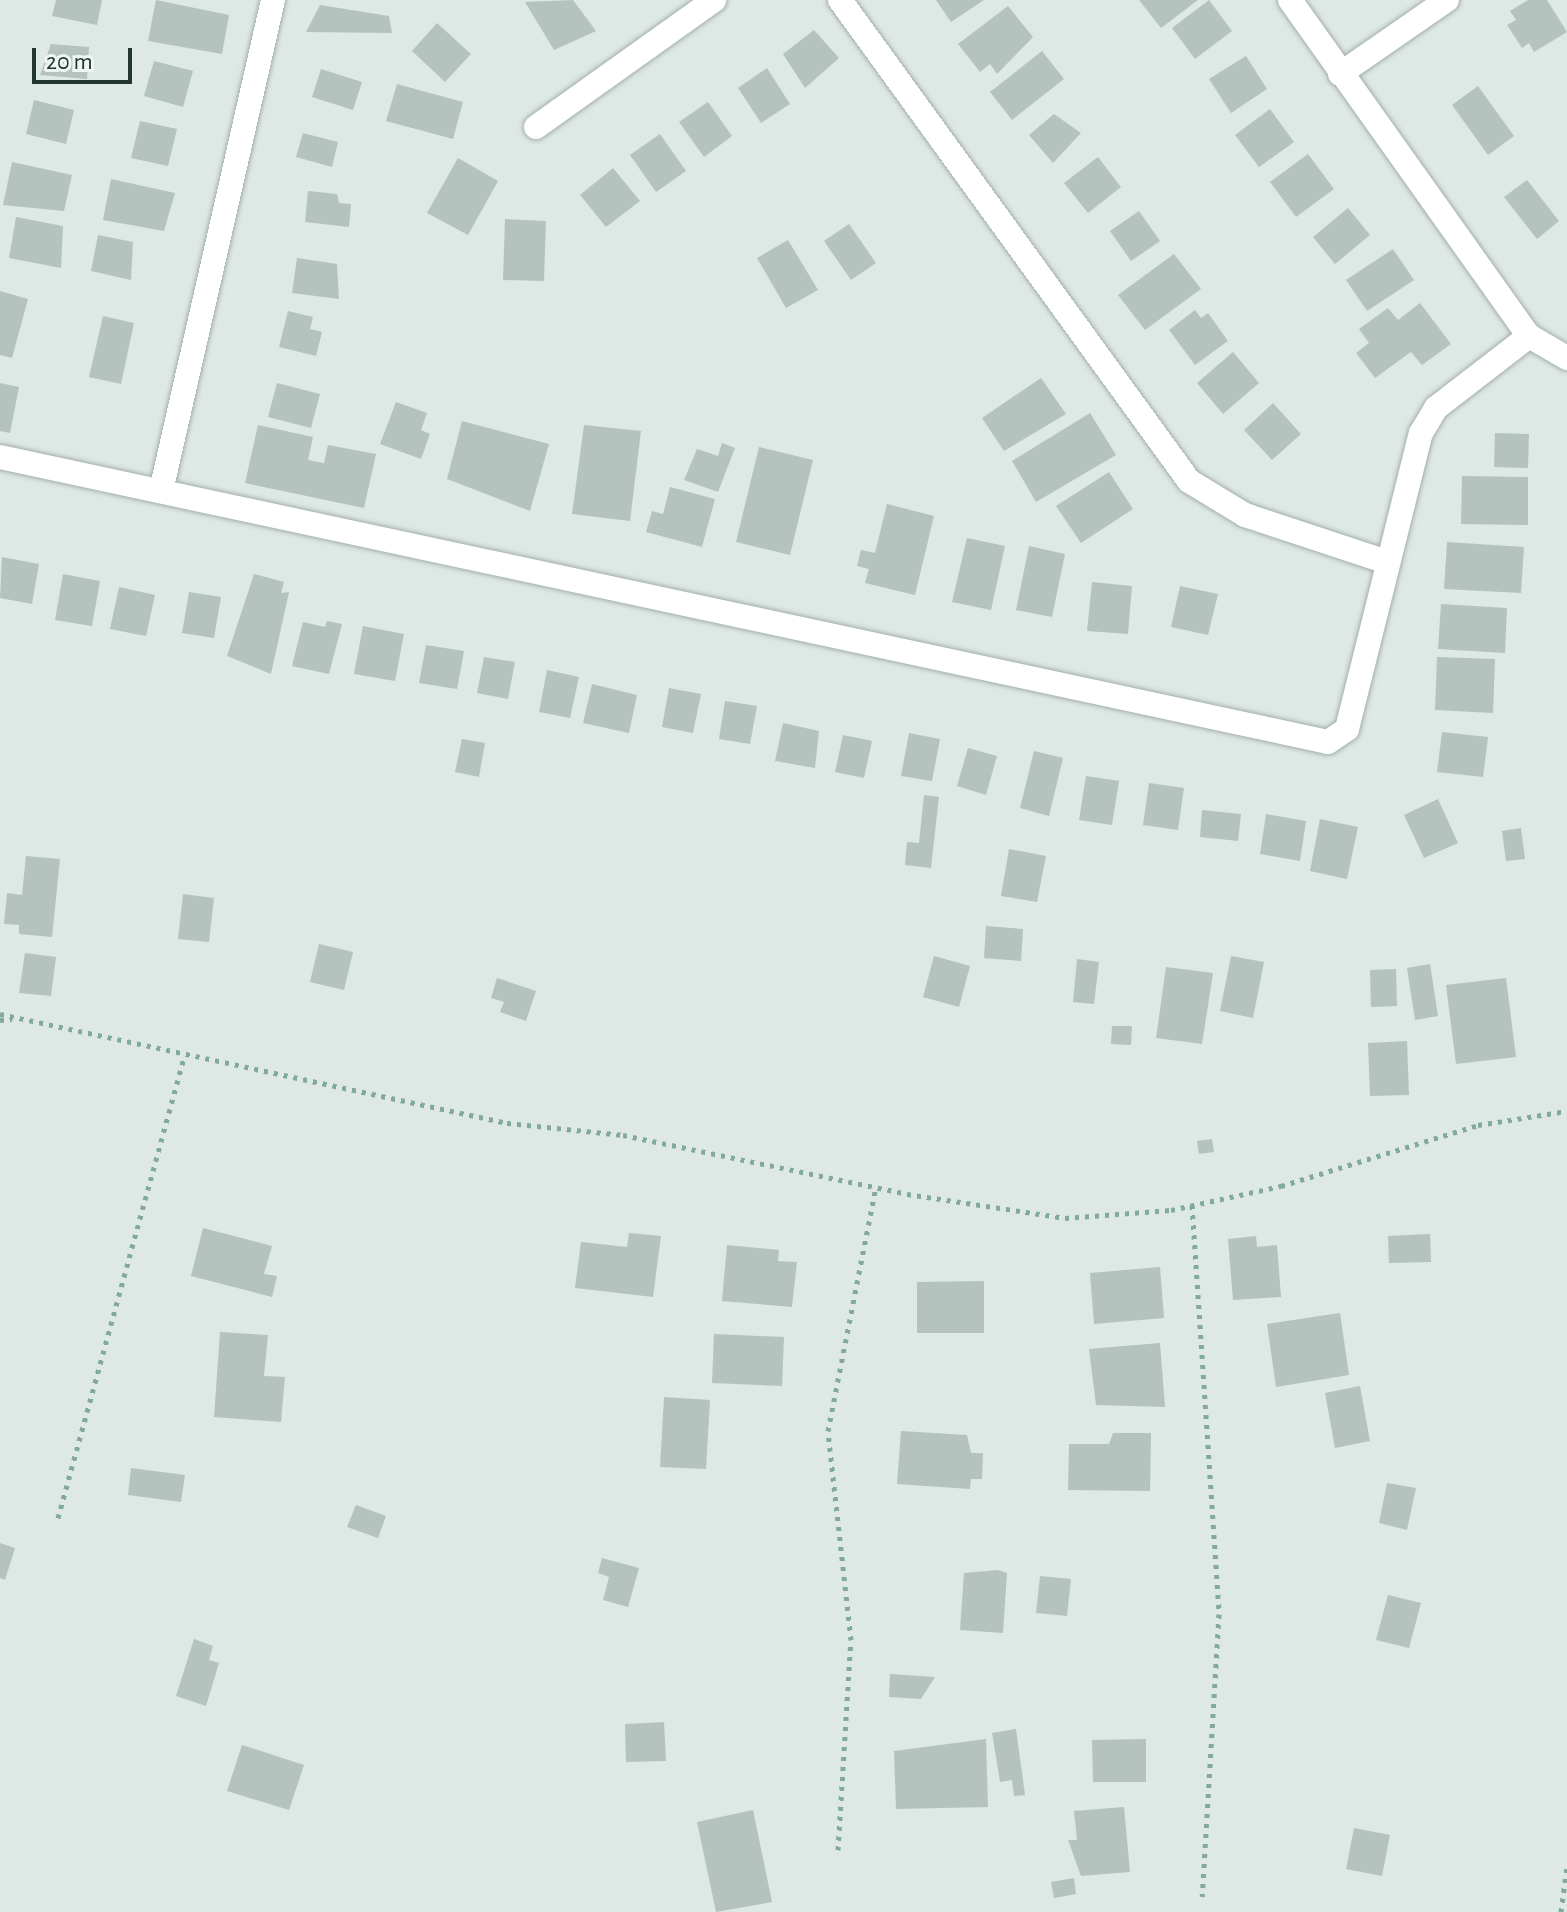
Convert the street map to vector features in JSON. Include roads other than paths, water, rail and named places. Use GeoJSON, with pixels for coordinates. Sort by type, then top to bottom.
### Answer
{"type":"FeatureCollection","features":[{"type":"Feature","properties":{"kind":"street"},"geometry":{"type":"LineString","coordinates":[[161,491],[273,0]]}},
{"type":"Feature","properties":{"kind":"street"},"geometry":{"type":"LineString","coordinates":[[536,127],[714,0]]}},
{"type":"Feature","properties":{"kind":"street"},"geometry":{"type":"LineString","coordinates":[[840,0],[1189,481],[1245,515],[1384,561]]}},
{"type":"Feature","properties":{"kind":"street"},"geometry":{"type":"LineString","coordinates":[[1290,0],[1529,336],[1567,358]]}},
{"type":"Feature","properties":{"kind":"street"},"geometry":{"type":"LineString","coordinates":[[1340,74],[1447,0]]}},
{"type":"Feature","properties":{"kind":"street"},"geometry":{"type":"LineString","coordinates":[[0,457],[1328,742],[1347,729],[1384,561],[1421,433],[1436,408],[1529,336]]}}]}
